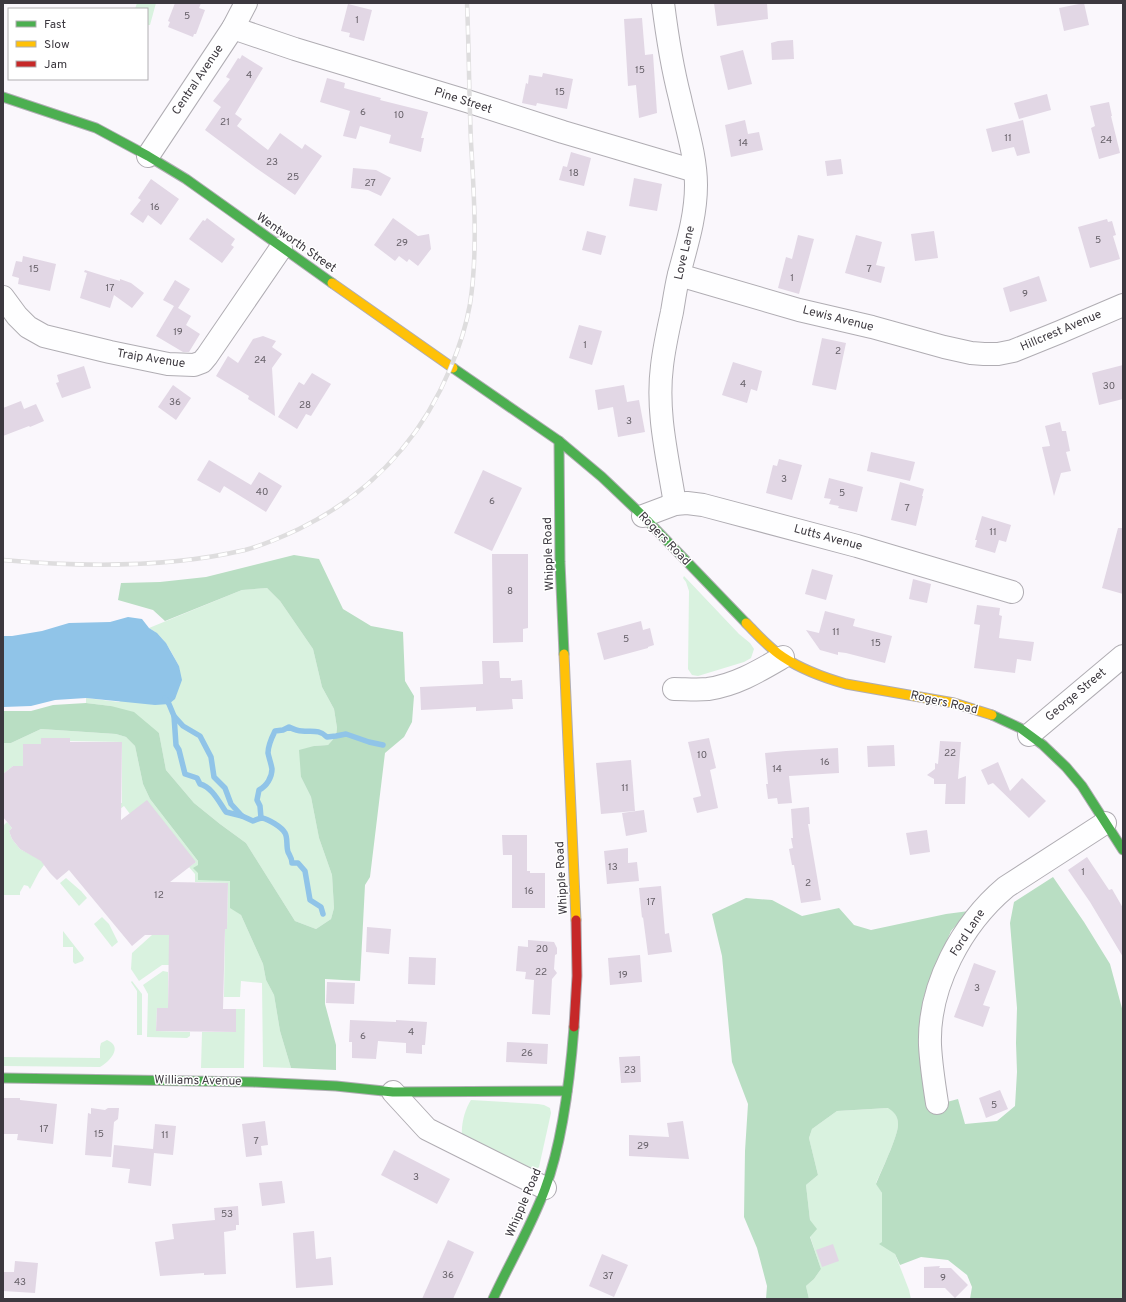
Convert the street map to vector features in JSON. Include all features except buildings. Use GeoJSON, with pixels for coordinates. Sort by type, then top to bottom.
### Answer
{"type":"FeatureCollection","features":[{"type":"Feature","properties":{"kind":"main road","name":"Wentworth Street"},"geometry":{"type":"LineString","coordinates":[[3,97],[96,128],[148,156],[186,179],[281,248],[559,441]]}},
{"type":"Feature","properties":{"kind":"main road","name":"Rogers Road"},"geometry":{"type":"LineString","coordinates":[[559,441],[643,516],[752,629],[783,657],[797,666],[813,673],[846,684],[965,705],[986,712],[1020,728],[1049,751],[1066,767],[1082,786],[1123,850]]}},
{"type":"Feature","properties":{"kind":"main road","name":"Whipple Road"},"geometry":{"type":"LineString","coordinates":[[493,1299],[537,1208],[556,1155],[568,1091],[576,1010],[577,958],[562,607],[558,472],[559,441]]}},
{"type":"Feature","properties":{"kind":"main road","name":"Williams Avenue"},"geometry":{"type":"LineString","coordinates":[[3,1078],[253,1082],[336,1086],[393,1092],[568,1091]]}},
{"type":"Feature","properties":{"kind":"street","name":"Central Avenue"},"geometry":{"type":"LineString","coordinates":[[148,156],[232,28],[246,3]]}},
{"type":"Feature","properties":{"kind":"street","name":"Love Lane"},"geometry":{"type":"LineString","coordinates":[[663,3],[675,77],[695,171],[696,186],[689,239],[679,275],[662,366],[660,388],[660,413],[674,504]]}},
{"type":"Feature","properties":{"kind":"street","name":"Pine Street"},"geometry":{"type":"LineString","coordinates":[[232,28],[562,132],[695,171]]}},
{"type":"Feature","properties":{"kind":"street","name":"Traip Avenue"},"geometry":{"type":"LineString","coordinates":[[3,297],[28,328],[44,336],[168,364],[194,365],[202,362],[207,356],[281,248]]}},
{"type":"Feature","properties":{"kind":"street","name":"Lewis Avenue"},"geometry":{"type":"LineString","coordinates":[[679,275],[799,310],[872,327],[944,347],[971,353],[998,354]]}},
{"type":"Feature","properties":{"kind":"street","name":"Hillcrest Avenue"},"geometry":{"type":"LineString","coordinates":[[998,354],[1013,351],[1123,305]]}},
{"type":"Feature","properties":{"kind":"street","name":"Lutts Avenue"},"geometry":{"type":"LineString","coordinates":[[643,516],[674,504],[687,503],[703,506],[795,529],[1012,592]]}},
{"type":"Feature","properties":{"kind":"street","name":"George Street"},"geometry":{"type":"LineString","coordinates":[[1029,735],[1123,656]]}},
{"type":"Feature","properties":{"kind":"street"},"geometry":{"type":"LineString","coordinates":[[674,689],[708,689],[734,683],[783,657]]}},
{"type":"Feature","properties":{"kind":"street","name":"Ford Lane"},"geometry":{"type":"LineString","coordinates":[[937,1103],[930,1044],[932,1022],[936,999],[944,971],[959,942],[982,910],[1001,891],[1105,823]]}},
{"type":"Feature","properties":{"kind":"street"},"geometry":{"type":"LineString","coordinates":[[393,1092],[427,1129],[545,1188]]}},
{"type":"Feature","properties":{"kind":"green space"},"geometry":{"type":"Polygon","coordinates":[[[137,3],[156,3],[150,25],[148,25],[148,8],[135,8],[137,3]]]}},
{"type":"Feature","properties":{"kind":"green space"},"geometry":{"type":"Polygon","coordinates":[[[294,555],[319,559],[343,609],[371,626],[403,632],[405,681],[414,696],[412,722],[404,737],[385,753],[370,877],[365,885],[360,981],[325,979],[325,1004],[336,1045],[336,1070],[291,1068],[280,1031],[274,995],[266,980],[263,964],[241,915],[230,908],[230,881],[198,880],[198,873],[193,868],[198,865],[198,861],[150,799],[143,784],[135,746],[126,737],[116,734],[41,729],[11,743],[3,743],[3,711],[31,711],[53,705],[86,703],[111,706],[134,712],[159,733],[166,770],[194,803],[246,843],[295,921],[316,929],[331,919],[334,908],[332,875],[319,838],[311,797],[301,777],[299,750],[314,746],[328,745],[336,736],[337,728],[334,709],[322,687],[313,649],[280,601],[267,588],[242,590],[165,621],[153,610],[118,600],[121,583],[160,582],[206,577],[294,555]]]}},
{"type":"Feature","properties":{"kind":"green space"},"geometry":{"type":"Polygon","coordinates":[[[684,576],[739,634],[750,643],[754,649],[751,658],[744,662],[698,676],[692,675],[688,669],[689,591],[683,578],[684,576]]]}},
{"type":"Feature","properties":{"kind":"green space"},"geometry":{"type":"Polygon","coordinates":[[[267,588],[280,601],[313,649],[322,687],[334,709],[337,728],[336,736],[328,745],[314,746],[301,777],[311,797],[319,838],[332,875],[334,908],[331,919],[316,929],[295,921],[246,843],[194,803],[166,770],[159,733],[111,706],[86,703],[86,698],[119,702],[179,666],[170,649],[163,640],[149,628],[242,590],[267,588]]]}},
{"type":"Feature","properties":{"kind":"green space"},"geometry":{"type":"Polygon","coordinates":[[[41,729],[116,734],[126,737],[135,746],[143,784],[150,799],[198,861],[198,865],[230,881],[230,907],[241,915],[263,964],[266,980],[274,995],[280,1031],[291,1068],[263,1067],[262,983],[241,981],[240,997],[224,997],[225,929],[227,929],[228,883],[195,882],[195,874],[189,867],[196,862],[130,814],[124,806],[116,812],[109,803],[122,803],[122,742],[70,741],[70,738],[42,738],[41,744],[23,744],[23,766],[13,766],[3,774],[3,743],[11,743],[41,729]]]}},
{"type":"Feature","properties":{"kind":"green space"},"geometry":{"type":"Polygon","coordinates":[[[7,822],[12,828],[9,831],[12,839],[20,849],[43,861],[44,865],[30,889],[28,886],[24,885],[20,895],[3,895],[3,826],[7,822]]]}},
{"type":"Feature","properties":{"kind":"green space"},"geometry":{"type":"Polygon","coordinates":[[[1053,877],[1084,922],[1110,964],[1123,1012],[1123,1299],[970,1299],[972,1287],[967,1275],[948,1260],[921,1257],[900,1265],[895,1254],[879,1244],[882,1242],[882,1193],[876,1184],[898,1129],[895,1114],[888,1108],[837,1111],[812,1129],[809,1138],[818,1175],[806,1185],[810,1220],[817,1229],[810,1237],[821,1269],[814,1279],[806,1286],[809,1299],[766,1299],[767,1286],[757,1248],[744,1217],[745,1151],[748,1104],[732,1062],[722,956],[712,914],[746,898],[772,900],[802,916],[839,908],[854,925],[871,930],[946,914],[969,911],[951,931],[924,996],[920,1027],[932,1106],[958,1099],[965,1124],[997,1121],[1015,1106],[1017,1072],[1017,1008],[1010,923],[1014,902],[1053,877]]]}},
{"type":"Feature","properties":{"kind":"green space"},"geometry":{"type":"Polygon","coordinates":[[[66,878],[87,898],[79,906],[60,883],[66,878]]]}},
{"type":"Feature","properties":{"kind":"green space"},"geometry":{"type":"Polygon","coordinates":[[[102,917],[109,924],[118,942],[112,947],[94,924],[102,917]]]}},
{"type":"Feature","properties":{"kind":"green space"},"geometry":{"type":"Polygon","coordinates":[[[63,931],[84,958],[83,961],[75,964],[73,962],[73,947],[63,947],[63,931]]]}},
{"type":"Feature","properties":{"kind":"green space"},"geometry":{"type":"Polygon","coordinates":[[[152,935],[169,935],[169,965],[162,965],[139,981],[131,969],[132,953],[152,935]]]}},
{"type":"Feature","properties":{"kind":"green space"},"geometry":{"type":"Polygon","coordinates":[[[163,971],[168,972],[168,1008],[157,1008],[156,1031],[190,1032],[190,1036],[187,1038],[147,1037],[148,994],[143,985],[163,971]]]}},
{"type":"Feature","properties":{"kind":"green space"},"geometry":{"type":"Polygon","coordinates":[[[132,981],[142,994],[142,1035],[137,1035],[137,991],[131,982],[132,981]]]}},
{"type":"Feature","properties":{"kind":"green space"},"geometry":{"type":"Polygon","coordinates":[[[236,1009],[245,1009],[244,1068],[201,1068],[202,1032],[236,1032],[236,1009]]]}},
{"type":"Feature","properties":{"kind":"green space"},"geometry":{"type":"Polygon","coordinates":[[[107,1040],[112,1043],[115,1050],[111,1058],[100,1067],[3,1066],[3,1057],[100,1058],[101,1043],[107,1040]]]}},
{"type":"Feature","properties":{"kind":"green space"},"geometry":{"type":"Polygon","coordinates":[[[471,1100],[538,1104],[550,1108],[551,1113],[539,1167],[535,1171],[529,1170],[462,1135],[464,1117],[471,1100]]]}},
{"type":"Feature","properties":{"kind":"green space"},"geometry":{"type":"Polygon","coordinates":[[[889,1108],[895,1114],[898,1129],[876,1183],[882,1193],[882,1242],[895,1254],[911,1299],[809,1299],[806,1286],[814,1279],[821,1269],[810,1236],[810,1220],[806,1185],[818,1175],[809,1138],[812,1129],[837,1111],[889,1108]]]}},
{"type":"Feature","properties":{"kind":"water"},"geometry":{"type":"Polygon","coordinates":[[[128,617],[142,619],[149,628],[157,633],[166,643],[179,666],[182,680],[175,699],[169,704],[155,705],[86,698],[55,700],[31,706],[3,707],[3,636],[42,631],[69,623],[110,622],[128,617]]]}},
{"type":"Feature","properties":{"kind":"waterway"},"geometry":{"type":"LineString","coordinates":[[165,698],[174,716],[183,726],[200,736],[211,757],[214,777],[225,788],[231,804],[242,816],[253,821],[261,818],[265,819],[281,828],[286,835],[287,850],[292,863],[298,863],[305,871],[310,900],[321,907],[323,914]]}},
{"type":"Feature","properties":{"kind":"waterway"},"geometry":{"type":"LineString","coordinates":[[174,716],[176,745],[179,750],[185,774],[197,778],[200,784],[208,788],[215,795],[226,812],[242,816]]}},
{"type":"Feature","properties":{"kind":"waterway"},"geometry":{"type":"LineString","coordinates":[[261,818],[260,806],[257,800],[259,790],[267,784],[271,775],[272,769],[268,750],[275,731],[283,730],[289,727],[298,731],[318,732],[327,737],[346,734],[383,745]]}},
{"type":"Feature","properties":{"kind":"railway"},"geometry":{"type":"LineString","coordinates":[[3,560],[94,565],[155,563],[216,556],[252,548],[273,541],[325,515],[370,482],[390,463],[408,442],[438,395],[450,369],[462,337],[470,304],[474,264],[475,223],[470,125],[467,3]]}},
{"type":"Feature","properties":{"kind":"traffic: fast"},"geometry":{"type":"LineString","coordinates":[[3,97],[96,128],[148,156],[186,179],[332,283]]}},
{"type":"Feature","properties":{"kind":"traffic: fast"},"geometry":{"type":"LineString","coordinates":[[453,368],[559,441],[602,477],[643,516],[746,623]]}},
{"type":"Feature","properties":{"kind":"traffic: fast"},"geometry":{"type":"LineString","coordinates":[[559,441],[560,562],[564,654]]}},
{"type":"Feature","properties":{"kind":"traffic: fast"},"geometry":{"type":"LineString","coordinates":[[992,715],[1020,728],[1043,745],[1066,767],[1082,786],[1123,850]]}},
{"type":"Feature","properties":{"kind":"traffic: fast"},"geometry":{"type":"LineString","coordinates":[[493,1299],[533,1217],[545,1189],[557,1151],[565,1110],[574,1027]]}},
{"type":"Feature","properties":{"kind":"traffic: fast"},"geometry":{"type":"LineString","coordinates":[[3,1078],[253,1082],[336,1086],[393,1092],[567,1091]]}},
{"type":"Feature","properties":{"kind":"traffic: slow"},"geometry":{"type":"LineString","coordinates":[[332,283],[453,368]]}},
{"type":"Feature","properties":{"kind":"traffic: slow"},"geometry":{"type":"LineString","coordinates":[[746,623],[778,653],[797,665],[822,676],[846,684],[954,703],[992,715]]}},
{"type":"Feature","properties":{"kind":"traffic: slow"},"geometry":{"type":"LineString","coordinates":[[564,654],[576,920]]}},
{"type":"Feature","properties":{"kind":"traffic: jam"},"geometry":{"type":"LineString","coordinates":[[574,1027],[577,976],[576,920]]}}]}
